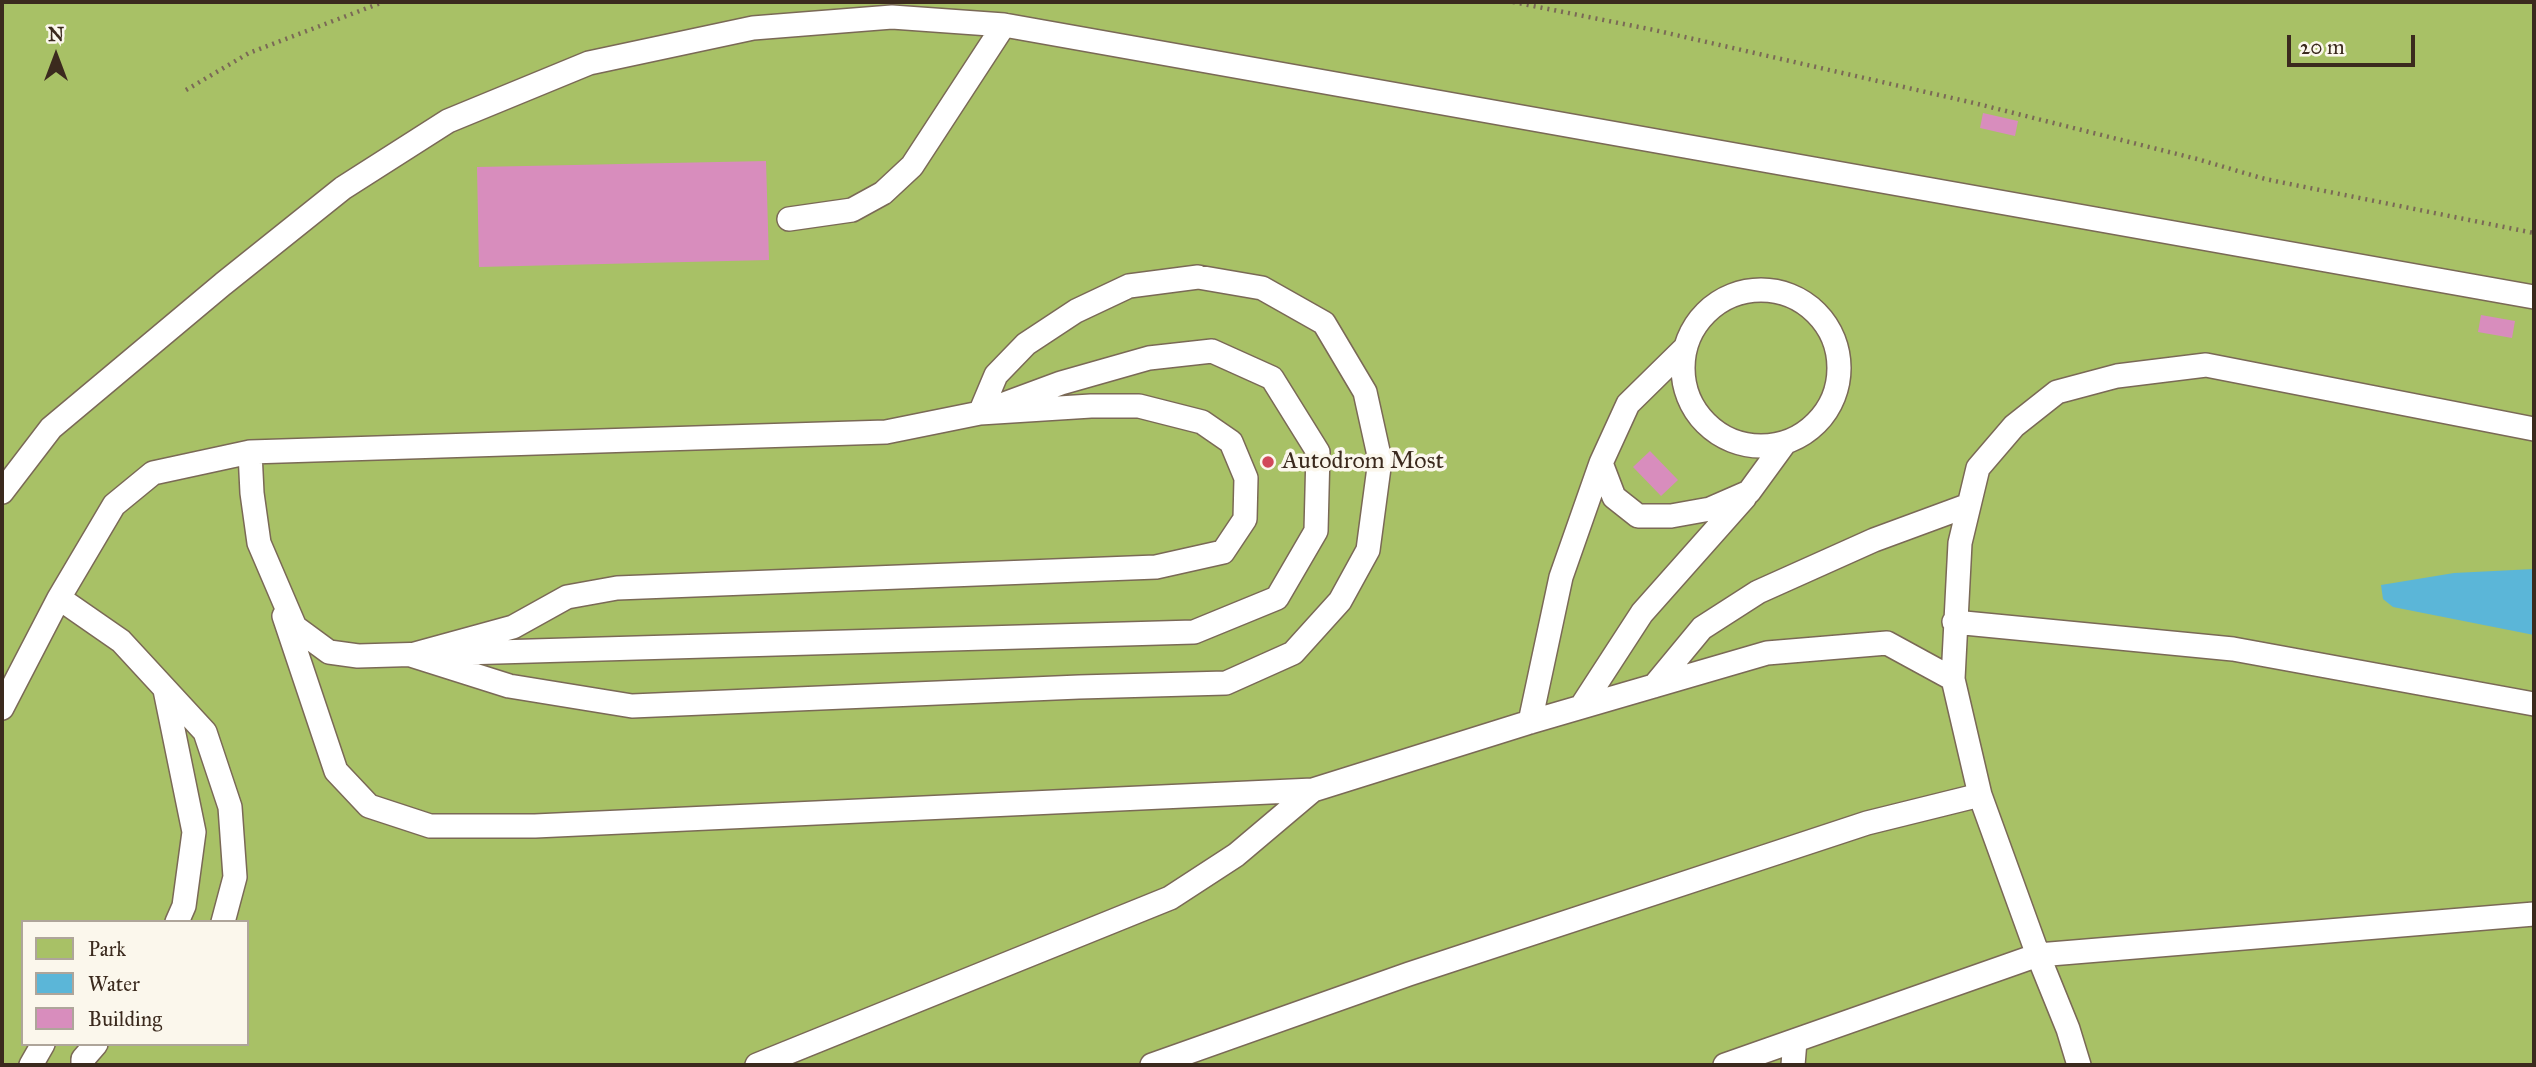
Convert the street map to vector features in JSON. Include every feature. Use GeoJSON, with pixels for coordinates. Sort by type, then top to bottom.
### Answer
{"type":"FeatureCollection","features":[{"type":"Feature","properties":{"kind":"lane"},"geometry":{"type":"LineString","coordinates":[[2,492],[51,428],[223,284],[343,188],[448,121],[590,63],[753,28],[892,17],[1004,25],[2534,297]]}},
{"type":"Feature","properties":{"kind":"lane"},"geometry":{"type":"LineString","coordinates":[[789,219],[852,210],[883,192],[912,166],[1004,25]]}},
{"type":"Feature","properties":{"kind":"lane"},"geometry":{"type":"LineString","coordinates":[[411,655],[509,686],[632,706],[1226,683],[1293,653],[1339,601],[1368,550],[1380,460],[1365,391],[1324,323],[1262,288],[1198,276],[1129,286],[1076,311],[1026,344],[996,375],[980,413]]}},
{"type":"Feature","properties":{"kind":"lane"},"geometry":{"type":"LineString","coordinates":[[1581,707],[1642,613],[1749,492],[1784,444],[1808,432],[1827,412],[1838,387],[1840,360],[1832,333],[1816,311],[1793,296],[1766,289],[1739,292],[1714,305],[1695,324],[1684,349],[1682,373],[1686,395],[1697,415],[1713,431],[1734,442],[1784,444]]}},
{"type":"Feature","properties":{"kind":"lane"},"geometry":{"type":"LineString","coordinates":[[1530,722],[1561,577],[1601,463],[1628,404],[1684,349]]}},
{"type":"Feature","properties":{"kind":"lane"},"geometry":{"type":"LineString","coordinates":[[270,573],[295,626],[329,652],[358,656],[1194,632],[1277,598],[1316,531],[1318,452],[1272,378],[1212,351],[1149,358],[1060,383],[980,413]]}},
{"type":"Feature","properties":{"kind":"lane"},"geometry":{"type":"LineString","coordinates":[[2079,1065],[1980,795],[1953,679],[1960,543],[1978,468],[2014,426],[2057,392],[2117,376],[2206,365],[2534,429]]}},
{"type":"Feature","properties":{"kind":"lane"},"geometry":{"type":"LineString","coordinates":[[2,708],[59,598],[114,505],[153,473],[250,452],[886,432],[980,413],[1091,406],[1139,406],[1202,422],[1231,442],[1246,478],[1245,519],[1223,552],[1156,567],[617,588],[566,597],[513,626],[411,655]]}},
{"type":"Feature","properties":{"kind":"lane"},"geometry":{"type":"LineString","coordinates":[[250,452],[259,542],[336,771],[369,806],[430,825],[548,825],[1313,790],[1530,722],[1766,653],[1887,643],[1953,679]]}},
{"type":"Feature","properties":{"kind":"lane"},"geometry":{"type":"LineString","coordinates":[[1601,463],[1614,497],[1638,516],[1671,516],[1710,509],[1749,492]]}},
{"type":"Feature","properties":{"kind":"lane"},"geometry":{"type":"LineString","coordinates":[[1654,686],[1702,628],[1758,592],[1874,540],[1969,505]]}},
{"type":"Feature","properties":{"kind":"lane"},"geometry":{"type":"LineString","coordinates":[[59,598],[121,641],[205,732],[230,807],[235,877],[224,920]]}},
{"type":"Feature","properties":{"kind":"lane"},"geometry":{"type":"LineString","coordinates":[[1954,622],[2233,649],[2534,704]]}},
{"type":"Feature","properties":{"kind":"lane"},"geometry":{"type":"LineString","coordinates":[[165,690],[194,832],[184,906],[178,920]]}},
{"type":"Feature","properties":{"kind":"lane"},"geometry":{"type":"LineString","coordinates":[[757,1065],[1170,898],[1237,855],[1313,790]]}},
{"type":"Feature","properties":{"kind":"lane"},"geometry":{"type":"LineString","coordinates":[[1152,1065],[1409,974],[1867,823],[1980,795]]}},
{"type":"Feature","properties":{"kind":"lane"},"geometry":{"type":"LineString","coordinates":[[1725,1065],[2038,955],[2534,914]]}},
{"type":"Feature","properties":{"kind":"lane"},"geometry":{"type":"LineString","coordinates":[[1793,1065],[1795,1041]]}},
{"type":"Feature","properties":{"kind":"lane"},"geometry":{"type":"LineString","coordinates":[[31,1065],[42,1046]]}},
{"type":"Feature","properties":{"kind":"lane"},"geometry":{"type":"LineString","coordinates":[[83,1065],[83,1059],[94,1046]]}},
{"type":"Feature","properties":{"kind":"path"},"geometry":{"type":"LineString","coordinates":[[186,89],[249,53],[383,2]]}},
{"type":"Feature","properties":{"kind":"path"},"geometry":{"type":"LineString","coordinates":[[1513,2],[1654,30],[1974,103],[2197,159],[2264,179],[2534,233]]}},
{"type":"Feature","properties":{"kind":"green space","name":"Autodrom Most"},"geometry":{"type":"Polygon","coordinates":[[[2,2],[2534,2],[2534,1065],[2,1065],[2,2]]]}},
{"type":"Feature","properties":{"kind":"water"},"geometry":{"type":"Polygon","coordinates":[[[2534,569],[2534,635],[2393,607],[2383,599],[2381,585],[2454,573],[2534,569]]]}},
{"type":"Feature","properties":{"kind":"building"},"geometry":{"type":"Polygon","coordinates":[[[1983,113],[2018,121],[2015,136],[1980,128],[1983,113]]]}},
{"type":"Feature","properties":{"kind":"building"},"geometry":{"type":"Polygon","coordinates":[[[766,161],[769,260],[479,267],[477,167],[766,161]]]}},
{"type":"Feature","properties":{"kind":"building"},"geometry":{"type":"Polygon","coordinates":[[[2481,315],[2515,321],[2512,338],[2478,332],[2481,315]]]}},
{"type":"Feature","properties":{"kind":"building"},"geometry":{"type":"Polygon","coordinates":[[[1650,451],[1678,480],[1661,496],[1633,467],[1650,451]]]}},
{"type":"Feature","properties":{"kind":"place","name":"Autodrom Most"},"geometry":{"type":"Point","coordinates":[1268,462]}}]}
